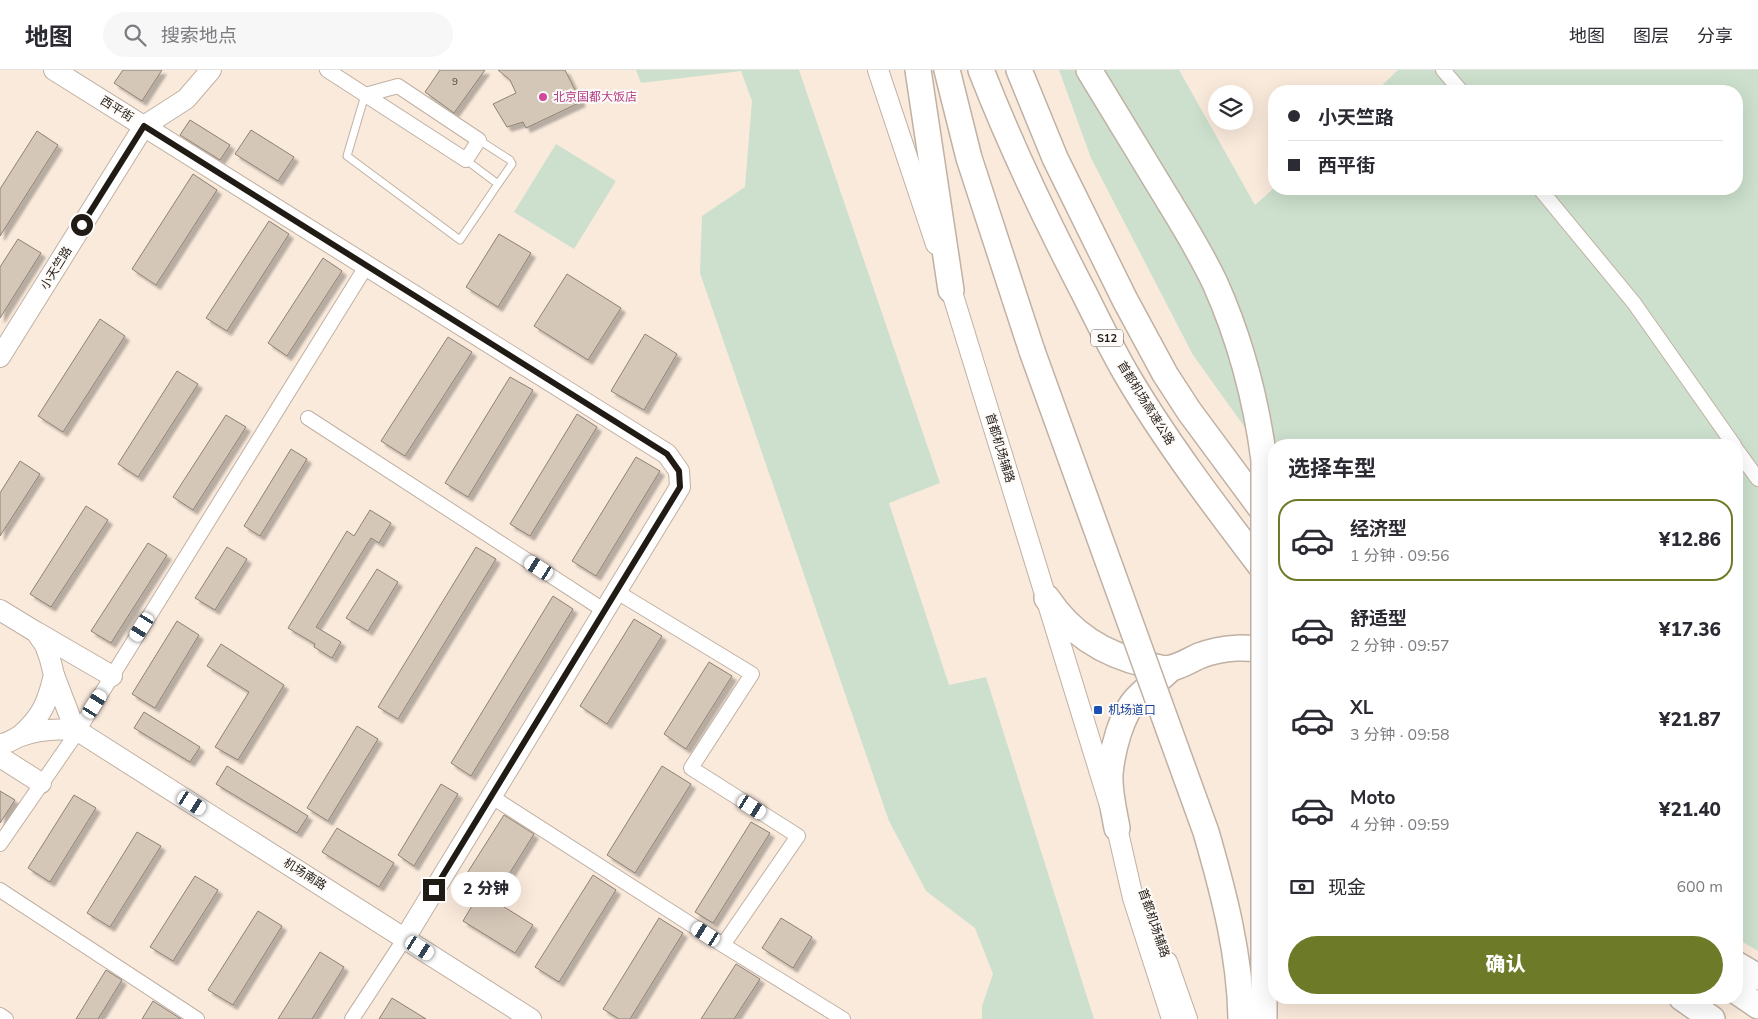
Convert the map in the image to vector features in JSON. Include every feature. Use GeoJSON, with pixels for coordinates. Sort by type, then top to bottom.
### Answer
{"type":"FeatureCollection","features":[{"type":"Feature","properties":{"kind":"highway"},"geometry":{"type":"LineString","coordinates":[[918,70],[951,290]]}},
{"type":"Feature","properties":{"kind":"highway"},"geometry":{"type":"LineString","coordinates":[[947,70],[969,158],[1032,351],[1206,832],[1229,920],[1237,972],[1241,1019]]}},
{"type":"Feature","properties":{"kind":"highway","name":"首都机场高速公路"},"geometry":{"type":"LineString","coordinates":[[982,70],[1004,128],[1031,188],[1068,264],[1127,376],[1188,468],[1268,575]]}},
{"type":"Feature","properties":{"kind":"highway","name":"S12"},"geometry":{"type":"LineString","coordinates":[[1019,70],[1055,158],[1125,300],[1165,374],[1189,411],[1268,518]]}},
{"type":"Feature","properties":{"kind":"highway"},"geometry":{"type":"LineString","coordinates":[[1089,70],[1205,264],[1230,319],[1254,402],[1264,460],[1264,1019]]}},
{"type":"Feature","properties":{"kind":"highway"},"geometry":{"type":"LineString","coordinates":[[1047,598],[1066,622],[1081,635],[1106,651],[1129,660],[1169,669]]}},
{"type":"Feature","properties":{"kind":"highway"},"geometry":{"type":"LineString","coordinates":[[1117,828],[1110,774],[1119,730],[1139,696],[1169,669],[1201,656],[1237,647],[1268,651]]}},
{"type":"Feature","properties":{"kind":"highway"},"geometry":{"type":"LineString","coordinates":[[1743,968],[1758,977]]}},
{"type":"Feature","properties":{"kind":"highway"},"geometry":{"type":"LineString","coordinates":[[1743,996],[1758,1006]]}},
{"type":"Feature","properties":{"kind":"highway"},"geometry":{"type":"LineString","coordinates":[[1691,1004],[1712,1019]]}},
{"type":"Feature","properties":{"kind":"street","name":"西平街"},"geometry":{"type":"LineString","coordinates":[[54,70],[667,454],[679,471],[680,487],[404,938]]}},
{"type":"Feature","properties":{"kind":"street","name":"小天竺路"},"geometry":{"type":"LineString","coordinates":[[0,357],[144,126],[186,99],[211,70]]}},
{"type":"Feature","properties":{"kind":"street"},"geometry":{"type":"LineString","coordinates":[[327,70],[365,95],[466,160],[479,140],[398,86],[365,95]]}},
{"type":"Feature","properties":{"kind":"street","name":"首都机场辅路"},"geometry":{"type":"LineString","coordinates":[[878,70],[951,290],[1047,598],[1117,828],[1133,898],[1172,1019]]}},
{"type":"Feature","properties":{"kind":"street"},"geometry":{"type":"LineString","coordinates":[[1443,70],[1456,85]]}},
{"type":"Feature","properties":{"kind":"street"},"geometry":{"type":"LineString","coordinates":[[1545,195],[1634,303],[1730,439]]}},
{"type":"Feature","properties":{"kind":"street"},"geometry":{"type":"LineString","coordinates":[[0,844],[78,731],[367,265]]}},
{"type":"Feature","properties":{"kind":"street"},"geometry":{"type":"LineString","coordinates":[[308,418],[605,612]]}},
{"type":"Feature","properties":{"kind":"street"},"geometry":{"type":"LineString","coordinates":[[1743,459],[1758,480]]}},
{"type":"Feature","properties":{"kind":"street"},"geometry":{"type":"LineString","coordinates":[[617,592],[752,674],[691,768],[798,836],[723,945]]}},
{"type":"Feature","properties":{"kind":"street"},"geometry":{"type":"LineString","coordinates":[[0,610],[112,676]]}},
{"type":"Feature","properties":{"kind":"street"},"geometry":{"type":"LineString","coordinates":[[36,632],[45,645],[72,722],[78,731]]}},
{"type":"Feature","properties":{"kind":"street"},"geometry":{"type":"LineString","coordinates":[[9,741],[37,719],[45,707],[54,675]]}},
{"type":"Feature","properties":{"kind":"street","name":"机场南路"},"geometry":{"type":"LineString","coordinates":[[9,741],[45,730],[78,731],[531,1019]]}},
{"type":"Feature","properties":{"kind":"street"},"geometry":{"type":"LineString","coordinates":[[0,757],[41,783]]}},
{"type":"Feature","properties":{"kind":"street"},"geometry":{"type":"LineString","coordinates":[[492,797],[723,945],[844,1019]]}},
{"type":"Feature","properties":{"kind":"street","name":"首都机场辅路"},"geometry":{"type":"LineString","coordinates":[[1117,828],[1144,893],[1187,1019]]}},
{"type":"Feature","properties":{"kind":"street"},"geometry":{"type":"LineString","coordinates":[[0,890],[197,1019]]}},
{"type":"Feature","properties":{"kind":"street"},"geometry":{"type":"LineString","coordinates":[[352,1019],[404,938]]}},
{"type":"Feature","properties":{"kind":"street"},"geometry":{"type":"LineString","coordinates":[[0,1015],[6,1019]]}},
{"type":"Feature","properties":{"kind":"lane"},"geometry":{"type":"LineString","coordinates":[[365,95],[347,156],[460,240],[512,164],[510,160],[479,140]]}},
{"type":"Feature","properties":{"kind":"lane"},"geometry":{"type":"LineString","coordinates":[[466,160],[498,184]]}},
{"type":"Feature","properties":{"kind":"green space"},"geometry":{"type":"Polygon","coordinates":[[[636,70],[799,70],[940,483],[889,503],[949,685],[986,677],[1094,1019],[982,1019],[982,1006],[993,974],[975,928],[926,891],[889,821],[700,273],[702,216],[745,187],[752,101],[741,71],[641,83],[636,70]]]}},
{"type":"Feature","properties":{"kind":"green space"},"geometry":{"type":"Polygon","coordinates":[[[1059,70],[1179,70],[1208,122],[1208,130],[1213,130],[1255,205],[1268,193],[1268,195],[1743,195],[1743,85],[1382,85],[1398,70],[1758,70],[1758,951],[1743,942],[1743,439],[1268,439],[1268,460],[1193,355],[1091,158],[1059,70]]]}},
{"type":"Feature","properties":{"kind":"green space"},"geometry":{"type":"Polygon","coordinates":[[[556,144],[616,181],[574,249],[514,212],[556,144]]]}},
{"type":"Feature","properties":{"kind":"building"},"geometry":{"type":"Polygon","coordinates":[[[123,70],[162,70],[142,101],[114,83],[123,70]]]}},
{"type":"Feature","properties":{"kind":"building"},"geometry":{"type":"Polygon","coordinates":[[[440,70],[485,70],[454,113],[425,92],[440,70]]]}},
{"type":"Feature","properties":{"kind":"building","name":"北京国都大饭店"},"geometry":{"type":"Polygon","coordinates":[[[498,70],[565,70],[581,102],[526,128],[523,122],[507,127],[493,104],[516,93],[510,80],[498,70]]]}},
{"type":"Feature","properties":{"kind":"building"},"geometry":{"type":"Polygon","coordinates":[[[190,120],[230,145],[220,160],[180,135],[190,120]]]}},
{"type":"Feature","properties":{"kind":"building"},"geometry":{"type":"Polygon","coordinates":[[[251,130],[294,157],[278,181],[235,154],[251,130]]]}},
{"type":"Feature","properties":{"kind":"building"},"geometry":{"type":"Polygon","coordinates":[[[37,131],[58,145],[0,236],[0,189],[37,131]]]}},
{"type":"Feature","properties":{"kind":"building"},"geometry":{"type":"Polygon","coordinates":[[[193,174],[217,190],[156,285],[132,269],[193,174]]]}},
{"type":"Feature","properties":{"kind":"building"},"geometry":{"type":"Polygon","coordinates":[[[269,221],[289,234],[227,331],[206,318],[269,221]]]}},
{"type":"Feature","properties":{"kind":"building"},"geometry":{"type":"Polygon","coordinates":[[[499,234],[531,253],[498,307],[466,287],[499,234]]]}},
{"type":"Feature","properties":{"kind":"building"},"geometry":{"type":"Polygon","coordinates":[[[18,239],[41,253],[0,318],[0,267],[18,239]]]}},
{"type":"Feature","properties":{"kind":"building"},"geometry":{"type":"Polygon","coordinates":[[[323,258],[342,271],[287,356],[268,343],[323,258]]]}},
{"type":"Feature","properties":{"kind":"building"},"geometry":{"type":"Polygon","coordinates":[[[567,274],[621,308],[588,360],[534,326],[567,274]]]}},
{"type":"Feature","properties":{"kind":"building"},"geometry":{"type":"Polygon","coordinates":[[[100,319],[125,336],[63,432],[38,416],[100,319]]]}},
{"type":"Feature","properties":{"kind":"building"},"geometry":{"type":"Polygon","coordinates":[[[645,334],[677,354],[644,410],[611,391],[645,334]]]}},
{"type":"Feature","properties":{"kind":"building"},"geometry":{"type":"Polygon","coordinates":[[[448,337],[472,352],[405,456],[381,441],[448,337]]]}},
{"type":"Feature","properties":{"kind":"building"},"geometry":{"type":"Polygon","coordinates":[[[177,371],[198,384],[138,477],[118,464],[177,371]]]}},
{"type":"Feature","properties":{"kind":"building"},"geometry":{"type":"Polygon","coordinates":[[[510,377],[533,390],[468,497],[445,483],[510,377]]]}},
{"type":"Feature","properties":{"kind":"building"},"geometry":{"type":"Polygon","coordinates":[[[577,414],[597,427],[530,536],[510,524],[577,414]]]}},
{"type":"Feature","properties":{"kind":"building"},"geometry":{"type":"Polygon","coordinates":[[[226,415],[246,427],[193,510],[173,497],[226,415]]]}},
{"type":"Feature","properties":{"kind":"building"},"geometry":{"type":"Polygon","coordinates":[[[291,449],[307,459],[260,536],[244,526],[291,449]]]}},
{"type":"Feature","properties":{"kind":"building"},"geometry":{"type":"Polygon","coordinates":[[[636,457],[660,471],[596,576],[572,561],[636,457]]]}},
{"type":"Feature","properties":{"kind":"building"},"geometry":{"type":"Polygon","coordinates":[[[20,461],[40,474],[0,536],[0,493],[20,461]]]}},
{"type":"Feature","properties":{"kind":"building"},"geometry":{"type":"Polygon","coordinates":[[[86,506],[108,520],[51,607],[30,594],[86,506]]]}},
{"type":"Feature","properties":{"kind":"building"},"geometry":{"type":"Polygon","coordinates":[[[370,510],[391,523],[379,543],[371,538],[316,627],[341,642],[332,658],[314,647],[315,644],[288,628],[347,531],[354,536],[370,510]]]}},
{"type":"Feature","properties":{"kind":"building"},"geometry":{"type":"Polygon","coordinates":[[[148,543],[167,555],[111,643],[91,631],[148,543]]]}},
{"type":"Feature","properties":{"kind":"building"},"geometry":{"type":"Polygon","coordinates":[[[227,547],[247,559],[215,610],[195,598],[227,547]]]}},
{"type":"Feature","properties":{"kind":"building"},"geometry":{"type":"Polygon","coordinates":[[[476,547],[496,559],[398,719],[378,707],[476,547]]]}},
{"type":"Feature","properties":{"kind":"building"},"geometry":{"type":"Polygon","coordinates":[[[377,569],[398,582],[368,631],[346,618],[377,569]]]}},
{"type":"Feature","properties":{"kind":"building"},"geometry":{"type":"Polygon","coordinates":[[[553,596],[573,609],[471,776],[451,763],[553,596]]]}},
{"type":"Feature","properties":{"kind":"building"},"geometry":{"type":"Polygon","coordinates":[[[634,619],[662,636],[607,724],[580,706],[634,619]]]}},
{"type":"Feature","properties":{"kind":"building"},"geometry":{"type":"Polygon","coordinates":[[[177,621],[199,635],[155,708],[132,694],[177,621]]]}},
{"type":"Feature","properties":{"kind":"building"},"geometry":{"type":"Polygon","coordinates":[[[221,644],[284,685],[238,760],[215,747],[249,692],[207,666],[221,644]]]}},
{"type":"Feature","properties":{"kind":"building"},"geometry":{"type":"Polygon","coordinates":[[[709,662],[732,676],[686,749],[664,734],[709,662]]]}},
{"type":"Feature","properties":{"kind":"building"},"geometry":{"type":"Polygon","coordinates":[[[144,712],[200,747],[190,762],[134,728],[144,712]]]}},
{"type":"Feature","properties":{"kind":"building"},"geometry":{"type":"Polygon","coordinates":[[[357,726],[378,739],[328,821],[307,808],[357,726]]]}},
{"type":"Feature","properties":{"kind":"building"},"geometry":{"type":"Polygon","coordinates":[[[227,766],[308,816],[297,833],[216,784],[227,766]]]}},
{"type":"Feature","properties":{"kind":"building"},"geometry":{"type":"Polygon","coordinates":[[[662,766],[691,784],[635,873],[607,855],[662,766]]]}},
{"type":"Feature","properties":{"kind":"building"},"geometry":{"type":"Polygon","coordinates":[[[441,784],[458,794],[414,866],[398,855],[441,784]]]}},
{"type":"Feature","properties":{"kind":"building"},"geometry":{"type":"Polygon","coordinates":[[[0,791],[15,800],[0,823],[0,791]]]}},
{"type":"Feature","properties":{"kind":"building"},"geometry":{"type":"Polygon","coordinates":[[[74,795],[96,808],[50,882],[28,868],[74,795]]]}},
{"type":"Feature","properties":{"kind":"building"},"geometry":{"type":"Polygon","coordinates":[[[504,815],[534,834],[493,900],[533,925],[515,953],[463,921],[482,889],[464,878],[504,815]]]}},
{"type":"Feature","properties":{"kind":"building"},"geometry":{"type":"Polygon","coordinates":[[[751,822],[770,833],[713,923],[695,912],[751,822]]]}},
{"type":"Feature","properties":{"kind":"building"},"geometry":{"type":"Polygon","coordinates":[[[337,828],[394,863],[379,887],[322,852],[337,828]]]}},
{"type":"Feature","properties":{"kind":"building"},"geometry":{"type":"Polygon","coordinates":[[[137,832],[161,846],[110,927],[87,913],[137,832]]]}},
{"type":"Feature","properties":{"kind":"building"},"geometry":{"type":"Polygon","coordinates":[[[593,875],[616,890],[559,982],[535,967],[593,875]]]}},
{"type":"Feature","properties":{"kind":"building"},"geometry":{"type":"Polygon","coordinates":[[[195,876],[218,890],[173,961],[150,947],[195,876]]]}},
{"type":"Feature","properties":{"kind":"building"},"geometry":{"type":"Polygon","coordinates":[[[258,911],[282,926],[233,1005],[208,990],[258,911]]]}},
{"type":"Feature","properties":{"kind":"building"},"geometry":{"type":"Polygon","coordinates":[[[659,918],[683,933],[630,1019],[619,1019],[603,1009],[659,918]]]}},
{"type":"Feature","properties":{"kind":"building"},"geometry":{"type":"Polygon","coordinates":[[[781,918],[812,937],[793,968],[762,948],[781,918]]]}},
{"type":"Feature","properties":{"kind":"building"},"geometry":{"type":"Polygon","coordinates":[[[320,952],[344,967],[312,1019],[278,1019],[320,952]]]}},
{"type":"Feature","properties":{"kind":"building"},"geometry":{"type":"Polygon","coordinates":[[[736,964],[760,979],[734,1019],[701,1019],[736,964]]]}},
{"type":"Feature","properties":{"kind":"building"},"geometry":{"type":"Polygon","coordinates":[[[106,970],[122,980],[98,1019],[76,1019],[106,970]]]}},
{"type":"Feature","properties":{"kind":"building"},"geometry":{"type":"Polygon","coordinates":[[[392,998],[426,1019],[379,1019],[392,998]]]}},
{"type":"Feature","properties":{"kind":"building"},"geometry":{"type":"Polygon","coordinates":[[[153,1001],[181,1019],[142,1019],[153,1001]]]}},
{"type":"Feature","properties":{"kind":"place","name":"北京国都大饭店"},"geometry":{"type":"Point","coordinates":[543,97]}},
{"type":"Feature","properties":{"kind":"place","name":"机场道口"},"geometry":{"type":"Point","coordinates":[1098,710]}},
{"type":"Feature","properties":{"kind":"route"},"geometry":{"type":"LineString","coordinates":[[82,225],[144,126],[667,454],[679,471],[680,487],[434,890]]}}]}
